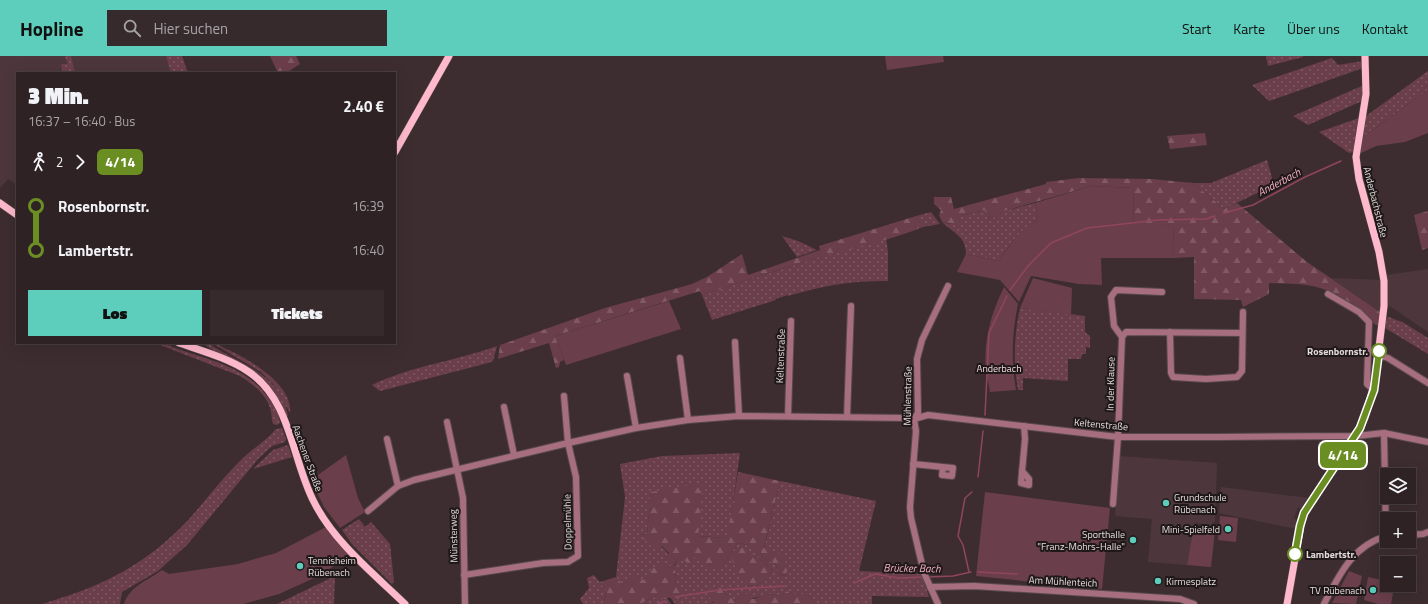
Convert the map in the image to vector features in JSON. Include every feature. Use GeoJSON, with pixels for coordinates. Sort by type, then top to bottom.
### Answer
{"type":"FeatureCollection","features":[{"type":"Feature","properties":{"kind":"main road"},"geometry":{"type":"LineString","coordinates":[[396,150],[449,56]]}},
{"type":"Feature","properties":{"kind":"main road","name":"Anderbachstraße"},"geometry":{"type":"LineString","coordinates":[[1287,604],[1302,519],[1308,506],[1356,436],[1374,390],[1384,306],[1383,271],[1356,167],[1356,148],[1366,94],[1365,56]]}},
{"type":"Feature","properties":{"kind":"main road"},"geometry":{"type":"LineString","coordinates":[[2,204],[16,214]]}},
{"type":"Feature","properties":{"kind":"main road","name":"Aachener Straße"},"geometry":{"type":"LineString","coordinates":[[182,344],[248,371],[270,392],[281,412],[307,487],[325,520],[346,546],[404,604]]}},
{"type":"Feature","properties":{"kind":"main road"},"geometry":{"type":"LineString","coordinates":[[201,344],[209,354]]}},
{"type":"Feature","properties":{"kind":"street","name":"Mühlenstraße"},"geometry":{"type":"LineString","coordinates":[[938,604],[925,574],[911,518],[910,507],[916,431],[914,419],[918,413],[917,359],[922,340],[948,286]]}},
{"type":"Feature","properties":{"kind":"street","name":"In der Klause"},"geometry":{"type":"LineString","coordinates":[[1113,504],[1118,437],[1122,337],[1114,326],[1111,297],[1116,290],[1162,291]]}},
{"type":"Feature","properties":{"kind":"street"},"geometry":{"type":"LineString","coordinates":[[1328,294],[1359,312],[1369,322],[1370,335],[1367,384],[1374,390]]}},
{"type":"Feature","properties":{"kind":"street"},"geometry":{"type":"LineString","coordinates":[[847,417],[851,306]]}},
{"type":"Feature","properties":{"kind":"street"},"geometry":{"type":"LineString","coordinates":[[1170,332],[1171,374],[1173,377],[1206,379],[1237,377],[1242,371],[1243,312]]}},
{"type":"Feature","properties":{"kind":"street","name":"Keltenstraße"},"geometry":{"type":"LineString","coordinates":[[788,416],[791,321]]}},
{"type":"Feature","properties":{"kind":"street"},"geometry":{"type":"LineString","coordinates":[[1122,337],[1126,332],[1242,332]]}},
{"type":"Feature","properties":{"kind":"street"},"geometry":{"type":"LineString","coordinates":[[735,342],[739,416]]}},
{"type":"Feature","properties":{"kind":"street"},"geometry":{"type":"LineString","coordinates":[[1378,355],[1388,358],[1428,383]]}},
{"type":"Feature","properties":{"kind":"street"},"geometry":{"type":"LineString","coordinates":[[680,358],[688,420]]}},
{"type":"Feature","properties":{"kind":"street"},"geometry":{"type":"LineString","coordinates":[[628,376],[636,428]]}},
{"type":"Feature","properties":{"kind":"street"},"geometry":{"type":"LineString","coordinates":[[564,396],[568,443]]}},
{"type":"Feature","properties":{"kind":"street"},"geometry":{"type":"LineString","coordinates":[[504,407],[514,455]]}},
{"type":"Feature","properties":{"kind":"street","name":"Keltenstraße"},"geometry":{"type":"LineString","coordinates":[[368,511],[398,486],[414,480],[514,455],[636,428],[688,420],[739,416],[914,419],[928,416],[1118,437],[1356,436],[1384,434],[1428,442]]}},
{"type":"Feature","properties":{"kind":"street"},"geometry":{"type":"LineString","coordinates":[[447,422],[458,469]]}},
{"type":"Feature","properties":{"kind":"street"},"geometry":{"type":"LineString","coordinates":[[1022,471],[1025,439],[1024,426]]}},
{"type":"Feature","properties":{"kind":"street"},"geometry":{"type":"LineString","coordinates":[[1384,434],[1386,512]]}},
{"type":"Feature","properties":{"kind":"street"},"geometry":{"type":"LineString","coordinates":[[387,439],[398,486]]}},
{"type":"Feature","properties":{"kind":"street","name":"Doppelmühle"},"geometry":{"type":"LineString","coordinates":[[464,575],[543,563],[568,562],[578,556],[576,477],[568,443]]}},
{"type":"Feature","properties":{"kind":"street"},"geometry":{"type":"LineString","coordinates":[[913,464],[943,467]]}},
{"type":"Feature","properties":{"kind":"street","name":"Münsterweg"},"geometry":{"type":"LineString","coordinates":[[458,469],[463,498],[465,604]]}},
{"type":"Feature","properties":{"kind":"street"},"geometry":{"type":"LineString","coordinates":[[1416,534],[1428,533]]}},
{"type":"Feature","properties":{"kind":"street"},"geometry":{"type":"LineString","coordinates":[[1324,604],[1347,563],[1371,541],[1380,538]]}},
{"type":"Feature","properties":{"kind":"street","name":"Am Mühlenteich"},"geometry":{"type":"LineString","coordinates":[[929,585],[974,586],[1180,599],[1194,604]]}},
{"type":"Feature","properties":{"kind":"shaded area"},"geometry":{"type":"Polygon","coordinates":[[[0,56],[182,56],[188,72],[16,72],[16,184],[8,179],[0,188],[0,56]]]}},
{"type":"Feature","properties":{"kind":"shaded area"},"geometry":{"type":"Polygon","coordinates":[[[1428,269],[1428,332],[1388,305],[1387,275],[1428,269]]]}},
{"type":"Feature","properties":{"kind":"shaded area"},"geometry":{"type":"Polygon","coordinates":[[[1331,278],[1381,280],[1380,312],[1331,278]]]}},
{"type":"Feature","properties":{"kind":"shaded area","name":"Grundschule Rübenach"},"geometry":{"type":"Polygon","coordinates":[[[1119,456],[1217,463],[1215,522],[1210,525],[1195,523],[1187,565],[1148,562],[1152,519],[1115,516],[1119,456]]]}},
{"type":"Feature","properties":{"kind":"shaded area"},"geometry":{"type":"Polygon","coordinates":[[[1221,487],[1309,498],[1302,509],[1298,507],[1294,518],[1297,520],[1296,529],[1219,513],[1221,487]]]}},
{"type":"Feature","properties":{"kind":"green space"},"geometry":{"type":"Polygon","coordinates":[[[65,56],[71,56],[75,72],[63,72],[61,64],[68,64],[65,56]]]}},
{"type":"Feature","properties":{"kind":"green space"},"geometry":{"type":"Polygon","coordinates":[[[166,56],[182,56],[188,72],[171,72],[166,56]]]}},
{"type":"Feature","properties":{"kind":"green space"},"geometry":{"type":"Polygon","coordinates":[[[270,56],[296,56],[300,64],[288,72],[278,72],[270,56]]]}},
{"type":"Feature","properties":{"kind":"green space"},"geometry":{"type":"Polygon","coordinates":[[[885,56],[943,56],[944,62],[887,70],[885,56]]]}},
{"type":"Feature","properties":{"kind":"green space"},"geometry":{"type":"Polygon","coordinates":[[[1266,56],[1303,56],[1303,57],[1268,66],[1266,56]]]}},
{"type":"Feature","properties":{"kind":"green space"},"geometry":{"type":"Polygon","coordinates":[[[1332,58],[1338,65],[1363,61],[1363,68],[1269,101],[1252,85],[1332,58]]]}},
{"type":"Feature","properties":{"kind":"green space"},"geometry":{"type":"Polygon","coordinates":[[[1428,71],[1428,90],[1359,140],[1366,116],[1428,71]]]}},
{"type":"Feature","properties":{"kind":"green space"},"geometry":{"type":"Polygon","coordinates":[[[1364,85],[1362,101],[1308,125],[1293,116],[1364,85]]]}},
{"type":"Feature","properties":{"kind":"green space"},"geometry":{"type":"Polygon","coordinates":[[[1428,90],[1428,133],[1405,142],[1376,146],[1357,155],[1359,140],[1428,90]]]}},
{"type":"Feature","properties":{"kind":"green space"},"geometry":{"type":"Polygon","coordinates":[[[1359,118],[1353,152],[1349,153],[1319,132],[1359,118]]]}},
{"type":"Feature","properties":{"kind":"green space"},"geometry":{"type":"Polygon","coordinates":[[[1205,133],[1207,145],[1170,149],[1167,136],[1205,133]]]}},
{"type":"Feature","properties":{"kind":"green space"},"geometry":{"type":"Polygon","coordinates":[[[1267,160],[1274,185],[1224,209],[1193,183],[1211,183],[1267,160]]]}},
{"type":"Feature","properties":{"kind":"green space"},"geometry":{"type":"Polygon","coordinates":[[[1079,178],[1152,179],[1193,183],[1224,209],[1237,203],[1307,262],[1380,312],[1379,326],[1373,323],[1368,316],[1353,304],[1343,298],[1322,288],[1307,285],[1269,283],[1269,294],[1243,307],[1241,300],[1194,299],[1194,257],[1173,258],[1174,225],[1134,229],[1133,188],[1092,186],[1004,211],[988,221],[989,215],[984,210],[961,216],[959,225],[942,222],[939,215],[941,210],[934,204],[934,197],[951,197],[954,209],[1046,184],[1046,182],[1079,178]]]}},
{"type":"Feature","properties":{"kind":"green space"},"geometry":{"type":"Polygon","coordinates":[[[1092,186],[1133,188],[1134,228],[1174,225],[1173,258],[1101,258],[1102,285],[1079,284],[1031,276],[1019,302],[1000,280],[957,272],[966,254],[999,261],[1020,233],[1038,220],[1035,203],[1092,186]]]}},
{"type":"Feature","properties":{"kind":"green space"},"geometry":{"type":"Polygon","coordinates":[[[1035,203],[1038,220],[1020,233],[999,261],[966,254],[964,243],[958,235],[942,222],[950,224],[961,216],[984,210],[989,215],[988,221],[1004,211],[1035,203]]]}},
{"type":"Feature","properties":{"kind":"green space"},"geometry":{"type":"Polygon","coordinates":[[[1428,211],[1428,248],[1422,250],[1414,215],[1428,211]]]}},
{"type":"Feature","properties":{"kind":"green space"},"geometry":{"type":"Polygon","coordinates":[[[931,212],[940,224],[923,227],[916,216],[931,212]]]}},
{"type":"Feature","properties":{"kind":"green space"},"geometry":{"type":"Polygon","coordinates":[[[916,216],[923,227],[899,236],[811,260],[702,295],[700,291],[555,336],[564,360],[560,362],[559,367],[556,368],[549,343],[498,359],[500,345],[605,308],[692,284],[707,277],[742,254],[748,275],[820,250],[819,246],[916,216]]]}},
{"type":"Feature","properties":{"kind":"green space"},"geometry":{"type":"Polygon","coordinates":[[[782,236],[798,241],[817,250],[797,257],[782,236]]]}},
{"type":"Feature","properties":{"kind":"green space"},"geometry":{"type":"Polygon","coordinates":[[[886,238],[888,252],[888,281],[838,284],[814,289],[788,295],[712,320],[702,295],[825,255],[886,238]]]}},
{"type":"Feature","properties":{"kind":"green space"},"geometry":{"type":"Polygon","coordinates":[[[1033,278],[1072,288],[1071,315],[1020,308],[1033,278]]]}},
{"type":"Feature","properties":{"kind":"green space","name":"Anderbach"},"geometry":{"type":"Polygon","coordinates":[[[1004,287],[1018,304],[1014,325],[1013,347],[1013,368],[1016,390],[990,392],[985,360],[987,339],[995,307],[1004,287]]]}},
{"type":"Feature","properties":{"kind":"green space"},"geometry":{"type":"Polygon","coordinates":[[[669,301],[681,329],[566,365],[555,336],[669,301]]]}},
{"type":"Feature","properties":{"kind":"green space"},"geometry":{"type":"Polygon","coordinates":[[[1020,308],[1085,316],[1085,332],[1090,336],[1090,348],[1086,347],[1086,354],[1082,354],[1081,359],[1068,359],[1068,381],[1023,378],[1023,390],[1018,390],[1015,369],[1015,349],[1016,329],[1020,308]]]}},
{"type":"Feature","properties":{"kind":"green space"},"geometry":{"type":"Polygon","coordinates":[[[1389,317],[1404,323],[1428,338],[1428,354],[1385,328],[1386,318],[1389,317]]]}},
{"type":"Feature","properties":{"kind":"green space"},"geometry":{"type":"Polygon","coordinates":[[[158,344],[166,344],[223,364],[250,379],[261,389],[272,403],[280,423],[277,425],[273,424],[271,410],[265,398],[240,376],[158,344]]]}},
{"type":"Feature","properties":{"kind":"green space"},"geometry":{"type":"Polygon","coordinates":[[[204,344],[210,344],[257,371],[268,380],[277,389],[284,401],[288,416],[286,416],[282,406],[271,389],[257,374],[249,368],[204,344]]]}},
{"type":"Feature","properties":{"kind":"green space"},"geometry":{"type":"Polygon","coordinates":[[[214,344],[238,354],[248,360],[278,383],[285,393],[289,403],[290,413],[274,385],[261,372],[214,344]]]}},
{"type":"Feature","properties":{"kind":"green space"},"geometry":{"type":"Polygon","coordinates":[[[497,346],[493,361],[488,363],[380,391],[372,385],[387,378],[418,368],[466,356],[497,346]]]}},
{"type":"Feature","properties":{"kind":"green space"},"geometry":{"type":"Polygon","coordinates":[[[282,428],[286,439],[285,442],[272,446],[258,459],[187,545],[158,571],[122,592],[120,604],[42,604],[104,582],[139,562],[173,535],[190,518],[242,459],[276,429],[282,428]]]}},
{"type":"Feature","properties":{"kind":"green space"},"geometry":{"type":"Polygon","coordinates":[[[288,445],[292,457],[253,469],[273,450],[288,445]]]}},
{"type":"Feature","properties":{"kind":"green space"},"geometry":{"type":"Polygon","coordinates":[[[740,453],[728,538],[698,536],[651,492],[647,534],[639,535],[661,546],[668,554],[674,566],[680,556],[690,565],[695,554],[722,567],[738,543],[749,545],[760,551],[763,558],[775,564],[781,576],[787,575],[764,549],[780,481],[876,501],[859,571],[922,574],[929,597],[872,596],[872,604],[816,604],[808,594],[794,594],[787,591],[780,596],[769,594],[736,601],[724,593],[710,604],[675,604],[670,597],[682,594],[675,580],[676,573],[673,566],[667,567],[648,581],[624,586],[616,577],[625,497],[620,464],[662,456],[740,453]],[[752,557],[744,585],[755,586],[768,579],[772,569],[759,558],[752,557]]]}},
{"type":"Feature","properties":{"kind":"green space"},"geometry":{"type":"Polygon","coordinates":[[[346,455],[358,498],[365,512],[340,528],[324,507],[311,480],[346,455]]]}},
{"type":"Feature","properties":{"kind":"green space"},"geometry":{"type":"Polygon","coordinates":[[[738,472],[780,481],[764,548],[785,556],[787,575],[781,576],[775,564],[763,558],[760,551],[755,553],[749,545],[738,543],[722,567],[707,569],[695,555],[693,564],[690,565],[680,557],[673,566],[666,557],[669,553],[662,546],[653,548],[639,535],[647,534],[651,492],[703,483],[698,536],[727,538],[738,472]]]}},
{"type":"Feature","properties":{"kind":"green space"},"geometry":{"type":"Polygon","coordinates":[[[985,492],[1110,508],[1102,589],[976,576],[985,492]]]}},
{"type":"Feature","properties":{"kind":"green space","name":"Mini-Spielfeld"},"geometry":{"type":"Polygon","coordinates":[[[1220,516],[1238,518],[1236,542],[1218,540],[1220,516]]]}},
{"type":"Feature","properties":{"kind":"green space"},"geometry":{"type":"Polygon","coordinates":[[[359,519],[365,527],[371,522],[390,544],[394,582],[392,584],[352,544],[342,530],[359,519]]]}},
{"type":"Feature","properties":{"kind":"green space"},"geometry":{"type":"Polygon","coordinates":[[[1194,526],[1209,528],[1215,531],[1211,567],[1187,565],[1194,526]]]}},
{"type":"Feature","properties":{"kind":"green space"},"geometry":{"type":"Polygon","coordinates":[[[326,527],[349,554],[323,574],[279,594],[243,604],[124,604],[130,593],[135,588],[162,570],[169,574],[238,564],[276,553],[326,527]]]}},
{"type":"Feature","properties":{"kind":"green space"},"geometry":{"type":"Polygon","coordinates":[[[739,548],[747,548],[752,557],[759,558],[772,569],[768,579],[755,586],[744,585],[732,560],[739,548]]]}},
{"type":"Feature","properties":{"kind":"green space"},"geometry":{"type":"Polygon","coordinates":[[[658,564],[667,567],[673,566],[676,573],[675,580],[683,594],[664,599],[656,596],[639,604],[603,604],[607,591],[600,582],[616,577],[624,586],[633,577],[647,581],[648,572],[658,564]]]}},
{"type":"Feature","properties":{"kind":"green space"},"geometry":{"type":"Polygon","coordinates":[[[1349,571],[1362,576],[1356,604],[1332,603],[1349,571]]]}},
{"type":"Feature","properties":{"kind":"green space"},"geometry":{"type":"Polygon","coordinates":[[[594,575],[607,591],[603,604],[583,604],[580,599],[589,588],[587,578],[594,575]]]}},
{"type":"Feature","properties":{"kind":"green space"},"geometry":{"type":"Polygon","coordinates":[[[335,576],[334,604],[277,604],[335,576]]]}},
{"type":"Feature","properties":{"kind":"green space","name":"TV Rübenach"},"geometry":{"type":"Polygon","coordinates":[[[1368,577],[1380,580],[1380,592],[1393,592],[1391,604],[1378,604],[1364,600],[1368,577]]]}},
{"type":"Feature","properties":{"kind":"green space"},"geometry":{"type":"Polygon","coordinates":[[[720,585],[724,593],[736,601],[745,593],[753,599],[769,594],[780,596],[787,591],[794,594],[808,594],[816,604],[710,604],[714,602],[708,596],[710,588],[720,585]]]}},
{"type":"Feature","properties":{"kind":"green space"},"geometry":{"type":"Polygon","coordinates":[[[656,596],[667,598],[671,604],[639,604],[656,596]]]}},
{"type":"Feature","properties":{"kind":"waterway","name":"Anderbach"},"geometry":{"type":"LineString","coordinates":[[1224,213],[1253,205],[1305,177],[1341,161]]}},
{"type":"Feature","properties":{"kind":"waterway","name":"Anderbach"},"geometry":{"type":"LineString","coordinates":[[1010,290],[1028,266],[1051,243],[1087,228],[1158,220],[1206,219],[1215,216]]}},
{"type":"Feature","properties":{"kind":"waterway","name":"Anderbach"},"geometry":{"type":"LineString","coordinates":[[985,415],[989,333],[1007,296]]}},
{"type":"Feature","properties":{"kind":"waterway","name":"Anderbach"},"geometry":{"type":"LineString","coordinates":[[978,477],[983,431]]}},
{"type":"Feature","properties":{"kind":"waterway","name":"Anderbach"},"geometry":{"type":"LineString","coordinates":[[969,572],[963,545],[958,536],[965,498],[972,492]]}},
{"type":"Feature","properties":{"kind":"waterway","name":"Brücker Bach"},"geometry":{"type":"LineString","coordinates":[[928,577],[953,576],[971,572]]}},
{"type":"Feature","properties":{"kind":"waterway","name":"Brücker Bach"},"geometry":{"type":"LineString","coordinates":[[978,572],[1017,574]]}},
{"type":"Feature","properties":{"kind":"waterway","name":"Brücker Bach"},"geometry":{"type":"LineString","coordinates":[[854,583],[875,574],[898,578],[924,577]]}},
{"type":"Feature","properties":{"kind":"waterway","name":"Brücker Bach"},"geometry":{"type":"LineString","coordinates":[[675,597],[719,590],[785,586]]}},
{"type":"Feature","properties":{"kind":"waterway","name":"Brücker Bach"},"geometry":{"type":"LineString","coordinates":[[658,604],[665,601]]}},
{"type":"Feature","properties":{"kind":"bus line","name":"4/14"},"geometry":{"type":"LineString","coordinates":[[1295,554],[1304,513],[1360,428],[1374,390],[1379,351]]}},
{"type":"Feature","properties":{"kind":"place","name":"Rosenbornstr."},"geometry":{"type":"Point","coordinates":[1379,351]}},
{"type":"Feature","properties":{"kind":"place","name":"Grundschule Rübenach"},"geometry":{"type":"Point","coordinates":[1166,503]}},
{"type":"Feature","properties":{"kind":"place","name":"Mini-Spielfeld"},"geometry":{"type":"Point","coordinates":[1228,529]}},
{"type":"Feature","properties":{"kind":"place","name":"Sporthalle \"Franz-Mohrs-Halle\""},"geometry":{"type":"Point","coordinates":[1133,540]}},
{"type":"Feature","properties":{"kind":"place","name":"Lambertstr."},"geometry":{"type":"Point","coordinates":[1295,554]}},
{"type":"Feature","properties":{"kind":"place","name":"Tennisheim Rübenach"},"geometry":{"type":"Point","coordinates":[300,566]}},
{"type":"Feature","properties":{"kind":"place","name":"Kirmesplatz"},"geometry":{"type":"Point","coordinates":[1158,581]}},
{"type":"Feature","properties":{"kind":"place","name":"TV Rübenach"},"geometry":{"type":"Point","coordinates":[1373,590]}}]}
